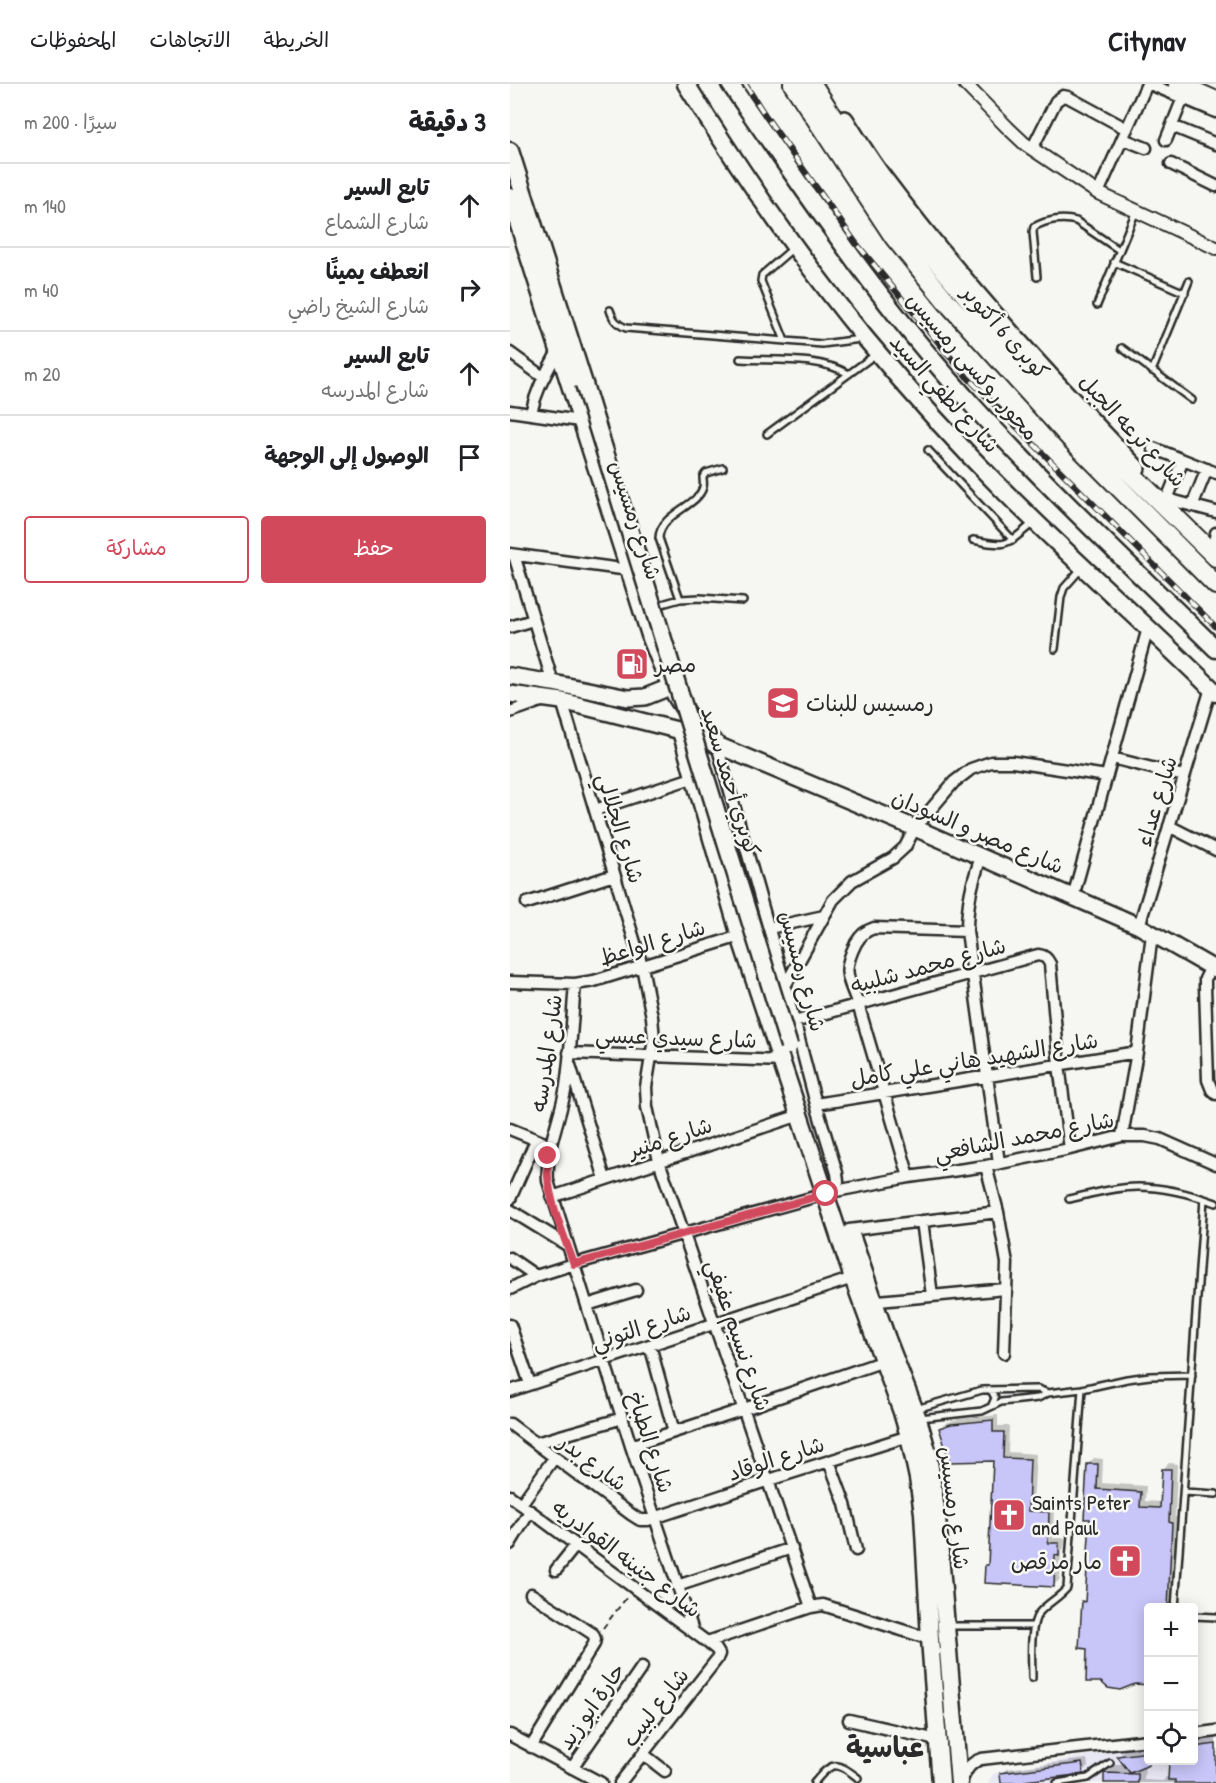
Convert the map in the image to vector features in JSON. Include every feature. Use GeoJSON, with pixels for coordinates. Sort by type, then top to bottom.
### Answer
{"type":"FeatureCollection","features":[{"type":"Feature","properties":{"kind":"highway","name":"كوبرى 6 أكتوبر"},"geometry":{"type":"LineString","coordinates":[[793,84],[894,237],[947,302],[1070,438],[1216,585]]}},
{"type":"Feature","properties":{"kind":"highway","name":"كوبرى 6 أكتوبر"},"geometry":{"type":"LineString","coordinates":[[812,84],[905,223],[989,323],[1069,413],[1215,547]]}},
{"type":"Feature","properties":{"kind":"highway"},"geometry":{"type":"LineString","coordinates":[[1181,91],[1216,101]]}},
{"type":"Feature","properties":{"kind":"main road","name":"شارع لطفي السيد"},"geometry":{"type":"LineString","coordinates":[[686,84],[756,192],[795,246],[865,338],[917,398],[1006,493],[1214,690]]}},
{"type":"Feature","properties":{"kind":"main road","name":"محور روكسى رمسيس"},"geometry":{"type":"LineString","coordinates":[[730,84],[784,162],[922,346],[968,399],[1068,504],[1216,649]]}},
{"type":"Feature","properties":{"kind":"main road","name":"شارع ترعه الجبل"},"geometry":{"type":"LineString","coordinates":[[822,84],[887,182],[952,265],[1085,414],[1215,547]]}},
{"type":"Feature","properties":{"kind":"main road","name":"كوبري أحمد سعيد"},"geometry":{"type":"LineString","coordinates":[[510,151],[585,384],[785,1053],[831,1193]]}},
{"type":"Feature","properties":{"kind":"main road","name":"شارع رمسيس"},"geometry":{"type":"LineString","coordinates":[[512,207],[560,349],[580,421],[669,687],[690,718],[717,745]]}},
{"type":"Feature","properties":{"kind":"main road"},"geometry":{"type":"LineString","coordinates":[[510,676],[628,698],[645,697],[669,687]]}},
{"type":"Feature","properties":{"kind":"main road","name":"شارع مصر و السودان"},"geometry":{"type":"LineString","coordinates":[[510,694],[562,701],[681,731],[717,745],[1073,897],[1146,930],[1214,969]]}},
{"type":"Feature","properties":{"kind":"main road","name":"شارع رمسيس"},"geometry":{"type":"LineString","coordinates":[[681,731],[740,936],[785,1053],[800,1115],[831,1193],[849,1230],[884,1361],[909,1436],[923,1513],[941,1783]]}},
{"type":"Feature","properties":{"kind":"main road","name":"شارع رمسيس"},"geometry":{"type":"LineString","coordinates":[[831,1193],[853,1278],[868,1302],[916,1414],[928,1454],[934,1485],[959,1783]]}},
{"type":"Feature","properties":{"kind":"street"},"geometry":{"type":"LineString","coordinates":[[966,84],[1008,128],[1032,149],[1098,193],[1216,248]]}},
{"type":"Feature","properties":{"kind":"street"},"geometry":{"type":"LineString","coordinates":[[1098,193],[1148,84],[1181,91],[1216,112]]}},
{"type":"Feature","properties":{"kind":"street"},"geometry":{"type":"LineString","coordinates":[[1166,140],[1181,91]]}},
{"type":"Feature","properties":{"kind":"street"},"geometry":{"type":"LineString","coordinates":[[1032,149],[1056,101],[1063,96],[1068,97],[1146,148]]}},
{"type":"Feature","properties":{"kind":"street"},"geometry":{"type":"LineString","coordinates":[[1172,126],[1216,144]]}},
{"type":"Feature","properties":{"kind":"street"},"geometry":{"type":"LineString","coordinates":[[1171,164],[1216,186]]}},
{"type":"Feature","properties":{"kind":"street"},"geometry":{"type":"LineString","coordinates":[[531,413],[543,377],[560,349]]}},
{"type":"Feature","properties":{"kind":"street"},"geometry":{"type":"LineString","coordinates":[[510,353],[543,377]]}},
{"type":"Feature","properties":{"kind":"street"},"geometry":{"type":"LineString","coordinates":[[510,411],[580,421]]}},
{"type":"Feature","properties":{"kind":"street"},"geometry":{"type":"LineString","coordinates":[[1153,448],[1211,471],[1192,506]]}},
{"type":"Feature","properties":{"kind":"street"},"geometry":{"type":"LineString","coordinates":[[1183,460],[1167,499],[1216,512]]}},
{"type":"Feature","properties":{"kind":"street"},"geometry":{"type":"LineString","coordinates":[[553,683],[512,555],[629,570]]}},
{"type":"Feature","properties":{"kind":"street"},"geometry":{"type":"LineString","coordinates":[[510,627],[533,620]]}},
{"type":"Feature","properties":{"kind":"street"},"geometry":{"type":"LineString","coordinates":[[1073,897],[1148,628]]}},
{"type":"Feature","properties":{"kind":"street","name":"شارع عداء"},"geometry":{"type":"LineString","coordinates":[[1122,1136],[1137,1052],[1146,930],[1169,826],[1214,690]]}},
{"type":"Feature","properties":{"kind":"street"},"geometry":{"type":"LineString","coordinates":[[510,712],[546,699]]}},
{"type":"Feature","properties":{"kind":"street","name":"شارع الجلالي"},"geometry":{"type":"LineString","coordinates":[[562,701],[642,966]]}},
{"type":"Feature","properties":{"kind":"street","name":"شارع رمسيس"},"geometry":{"type":"LineString","coordinates":[[717,745],[837,1173],[838,1181],[831,1193]]}},
{"type":"Feature","properties":{"kind":"street"},"geometry":{"type":"LineString","coordinates":[[1112,758],[1185,776]]}},
{"type":"Feature","properties":{"kind":"street"},"geometry":{"type":"LineString","coordinates":[[785,986],[833,900],[845,887],[893,858],[905,847],[915,828],[954,782],[971,769],[991,762],[1013,762],[1107,776]]}},
{"type":"Feature","properties":{"kind":"street"},"geometry":{"type":"LineString","coordinates":[[595,810],[695,777]]}},
{"type":"Feature","properties":{"kind":"street"},"geometry":{"type":"LineString","coordinates":[[1169,826],[1216,850]]}},
{"type":"Feature","properties":{"kind":"street"},"geometry":{"type":"LineString","coordinates":[[981,857],[971,884],[967,907],[967,931],[999,1163]]}},
{"type":"Feature","properties":{"kind":"street"},"geometry":{"type":"LineString","coordinates":[[527,903],[614,875]]}},
{"type":"Feature","properties":{"kind":"street"},"geometry":{"type":"LineString","coordinates":[[769,928],[824,916]]}},
{"type":"Feature","properties":{"kind":"street"},"geometry":{"type":"LineString","coordinates":[[909,1177],[849,980],[848,960],[865,931],[883,927],[967,931]]}},
{"type":"Feature","properties":{"kind":"street","name":"شارع الواعظ"},"geometry":{"type":"LineString","coordinates":[[510,982],[575,984],[594,981],[740,936]]}},
{"type":"Feature","properties":{"kind":"street","name":"شارع محمد شلبيه"},"geometry":{"type":"LineString","coordinates":[[794,1022],[1038,955],[1048,959],[1050,964],[1059,1065]]}},
{"type":"Feature","properties":{"kind":"street","name":"شارع نسيم عفيفي"},"geometry":{"type":"LineString","coordinates":[[642,966],[654,1039],[646,1087],[647,1107],[659,1161],[811,1606]]}},
{"type":"Feature","properties":{"kind":"street"},"geometry":{"type":"LineString","coordinates":[[1214,969],[1205,979],[1205,986],[1208,1080],[1216,1094]]}},
{"type":"Feature","properties":{"kind":"street","name":"شارع المدرسه"},"geometry":{"type":"LineString","coordinates":[[567,1245],[552,1197],[547,1167],[550,1145],[566,1088],[575,984]]}},
{"type":"Feature","properties":{"kind":"street","name":"شارع الشهيد هاني علي كامل"},"geometry":{"type":"LineString","coordinates":[[816,1104],[1137,1052]]}},
{"type":"Feature","properties":{"kind":"street","name":"شارع سيدي عيسي"},"geometry":{"type":"LineString","coordinates":[[569,1057],[785,1053]]}},
{"type":"Feature","properties":{"kind":"street"},"geometry":{"type":"LineString","coordinates":[[569,1057],[605,1179]]}},
{"type":"Feature","properties":{"kind":"street"},"geometry":{"type":"LineString","coordinates":[[1059,1065],[1070,1149]]}},
{"type":"Feature","properties":{"kind":"street","name":"شارع منير"},"geometry":{"type":"LineString","coordinates":[[552,1197],[800,1115]]}},
{"type":"Feature","properties":{"kind":"street"},"geometry":{"type":"LineString","coordinates":[[510,1129],[550,1145]]}},
{"type":"Feature","properties":{"kind":"street","name":"شارع محمد الشافعي"},"geometry":{"type":"LineString","coordinates":[[510,1289],[536,1276],[574,1264],[831,1193],[909,1177],[986,1166],[1122,1136],[1160,1138],[1216,1164]]}},
{"type":"Feature","properties":{"kind":"street"},"geometry":{"type":"LineString","coordinates":[[510,1199],[536,1140]]}},
{"type":"Feature","properties":{"kind":"street"},"geometry":{"type":"LineString","coordinates":[[986,1166],[998,1212],[1007,1263],[1004,1353]]}},
{"type":"Feature","properties":{"kind":"street"},"geometry":{"type":"LineString","coordinates":[[510,1210],[567,1245]]}},
{"type":"Feature","properties":{"kind":"street"},"geometry":{"type":"LineString","coordinates":[[849,1230],[998,1212]]}},
{"type":"Feature","properties":{"kind":"street"},"geometry":{"type":"LineString","coordinates":[[922,1221],[932,1295]]}},
{"type":"Feature","properties":{"kind":"street","name":"شارع الطباخ"},"geometry":{"type":"LineString","coordinates":[[567,1245],[693,1631]]}},
{"type":"Feature","properties":{"kind":"street"},"geometry":{"type":"LineString","coordinates":[[510,1258],[536,1276]]}},
{"type":"Feature","properties":{"kind":"street","name":"شارع التوني"},"geometry":{"type":"LineString","coordinates":[[510,1391],[853,1278]]}},
{"type":"Feature","properties":{"kind":"street"},"geometry":{"type":"LineString","coordinates":[[868,1302],[1005,1289]]}},
{"type":"Feature","properties":{"kind":"street"},"geometry":{"type":"LineString","coordinates":[[587,1305],[636,1290]]}},
{"type":"Feature","properties":{"kind":"street"},"geometry":{"type":"LineString","coordinates":[[510,1325],[530,1384]]}},
{"type":"Feature","properties":{"kind":"street"},"geometry":{"type":"LineString","coordinates":[[650,1345],[675,1432]]}},
{"type":"Feature","properties":{"kind":"street"},"geometry":{"type":"LineString","coordinates":[[631,1446],[884,1361]]}},
{"type":"Feature","properties":{"kind":"street"},"geometry":{"type":"LineString","coordinates":[[536,1443],[623,1418]]}},
{"type":"Feature","properties":{"kind":"street","name":"شارع بدر"},"geometry":{"type":"LineString","coordinates":[[510,1424],[636,1518],[648,1520],[656,1518]]}},
{"type":"Feature","properties":{"kind":"street","name":"شارع الوقاد"},"geometry":{"type":"LineString","coordinates":[[656,1518],[909,1436]]}},
{"type":"Feature","properties":{"kind":"street"},"geometry":{"type":"LineString","coordinates":[[510,1544],[526,1507],[554,1458]]}},
{"type":"Feature","properties":{"kind":"street"},"geometry":{"type":"LineString","coordinates":[[829,1461],[845,1504],[856,1550]]}},
{"type":"Feature","properties":{"kind":"street","name":"شارع جنينه القوادريه"},"geometry":{"type":"LineString","coordinates":[[510,1496],[693,1631],[719,1654]]}},
{"type":"Feature","properties":{"kind":"street"},"geometry":{"type":"LineString","coordinates":[[556,1570],[576,1545]]}},
{"type":"Feature","properties":{"kind":"street"},"geometry":{"type":"LineString","coordinates":[[677,1586],[792,1548]]}},
{"type":"Feature","properties":{"kind":"street"},"geometry":{"type":"LineString","coordinates":[[531,1594],[593,1634],[596,1639],[531,1747]]}},
{"type":"Feature","properties":{"kind":"street"},"geometry":{"type":"LineString","coordinates":[[707,1642],[811,1606],[823,1605],[930,1639]]}},
{"type":"Feature","properties":{"kind":"street","name":"شارع لبيب"},"geometry":{"type":"LineString","coordinates":[[620,1783],[719,1654]]}},
{"type":"Feature","properties":{"kind":"street","name":"حارة ابو زيد"},"geometry":{"type":"LineString","coordinates":[[572,1768],[642,1666]]}},
{"type":"Feature","properties":{"kind":"street"},"geometry":{"type":"LineString","coordinates":[[849,1720],[937,1740]]}},
{"type":"Feature","properties":{"kind":"street"},"geometry":{"type":"LineString","coordinates":[[1198,1733],[1216,1731]]}},
{"type":"Feature","properties":{"kind":"street"},"geometry":{"type":"LineString","coordinates":[[510,1735],[595,1782]]}},
{"type":"Feature","properties":{"kind":"street"},"geometry":{"type":"LineString","coordinates":[[959,1783],[968,1768],[981,1759],[1144,1741]]}},
{"type":"Feature","properties":{"kind":"street"},"geometry":{"type":"LineString","coordinates":[[643,1754],[665,1771]]}},
{"type":"Feature","properties":{"kind":"lane"},"geometry":{"type":"LineString","coordinates":[[1097,305],[1136,211]]}},
{"type":"Feature","properties":{"kind":"lane"},"geometry":{"type":"LineString","coordinates":[[1036,277],[1033,232],[1034,227],[1045,221],[1076,221],[1119,250]]}},
{"type":"Feature","properties":{"kind":"lane"},"geometry":{"type":"LineString","coordinates":[[785,341],[761,281],[762,275],[795,246]]}},
{"type":"Feature","properties":{"kind":"lane"},"geometry":{"type":"LineString","coordinates":[[1114,262],[1185,293]]}},
{"type":"Feature","properties":{"kind":"lane"},"geometry":{"type":"LineString","coordinates":[[1152,370],[1190,281]]}},
{"type":"Feature","properties":{"kind":"lane"},"geometry":{"type":"LineString","coordinates":[[610,310],[618,325],[626,328],[822,344],[865,338]]}},
{"type":"Feature","properties":{"kind":"lane"},"geometry":{"type":"LineString","coordinates":[[1122,348],[1192,400]]}},
{"type":"Feature","properties":{"kind":"lane"},"geometry":{"type":"LineString","coordinates":[[767,434],[878,352]]}},
{"type":"Feature","properties":{"kind":"lane"},"geometry":{"type":"LineString","coordinates":[[741,359],[821,363],[849,374]]}},
{"type":"Feature","properties":{"kind":"lane"},"geometry":{"type":"LineString","coordinates":[[928,450],[1013,540]]}},
{"type":"Feature","properties":{"kind":"lane"},"geometry":{"type":"LineString","coordinates":[[680,599],[659,533],[666,521],[698,495],[703,487],[703,477],[706,473],[723,468]]}},
{"type":"Feature","properties":{"kind":"lane"},"geometry":{"type":"LineString","coordinates":[[974,540],[1002,545],[1013,540],[1036,521]]}},
{"type":"Feature","properties":{"kind":"lane"},"geometry":{"type":"LineString","coordinates":[[1055,649],[1064,588],[1083,566]]}},
{"type":"Feature","properties":{"kind":"lane"},"geometry":{"type":"LineString","coordinates":[[642,610],[680,599],[700,598],[743,602]]}},
{"type":"Feature","properties":{"kind":"lane"},"geometry":{"type":"LineString","coordinates":[[1069,1199],[1138,1187],[1166,1189],[1216,1203]]}},
{"type":"Feature","properties":{"kind":"lane"},"geometry":{"type":"LineString","coordinates":[[1175,1603],[1204,1199]]}},
{"type":"Feature","properties":{"kind":"lane"},"geometry":{"type":"LineString","coordinates":[[916,1414],[982,1411],[1001,1402],[1038,1398],[1048,1393],[1082,1389],[1127,1379],[1150,1376],[1192,1376]]}},
{"type":"Feature","properties":{"kind":"lane"},"geometry":{"type":"LineString","coordinates":[[916,1414],[988,1390],[1038,1389],[1048,1393]]}},
{"type":"Feature","properties":{"kind":"lane"},"geometry":{"type":"LineString","coordinates":[[1032,1678],[1033,1626],[1037,1615],[1060,1597],[1067,1588],[1082,1389]]}},
{"type":"Feature","properties":{"kind":"lane"},"geometry":{"type":"LineString","coordinates":[[988,1390],[995,1398],[992,1406]]}},
{"type":"Feature","properties":{"kind":"lane"},"geometry":{"type":"LineString","coordinates":[[1184,1492],[1216,1494]]}},
{"type":"Feature","properties":{"kind":"lane"},"geometry":{"type":"LineString","coordinates":[[1198,1616],[1216,1617]]}},
{"type":"Feature","properties":{"kind":"lane"},"geometry":{"type":"LineString","coordinates":[[945,1626],[1033,1626]]}},
{"type":"Feature","properties":{"kind":"lane"},"geometry":{"type":"LineString","coordinates":[[1057,1783],[1089,1778],[1110,1763]]}},
{"type":"Feature","properties":{"kind":"lane"},"geometry":{"type":"LineString","coordinates":[[814,1783],[825,1769],[837,1765],[843,1766],[858,1778]]}},
{"type":"Feature","properties":{"kind":"path"},"geometry":{"type":"LineString","coordinates":[[596,1639],[634,1587]]}},
{"type":"Feature","properties":{"kind":"shaded area"},"geometry":{"type":"Polygon","coordinates":[[[1216,1736],[1216,1783],[988,1783],[993,1774],[1002,1771],[1144,1746],[1144,1765],[1198,1765],[1198,1738],[1216,1736]]]}},
{"type":"Feature","properties":{"kind":"building"},"geometry":{"type":"Polygon","coordinates":[[[993,1420],[993,1432],[1004,1432],[1003,1458],[1030,1459],[1028,1511],[1049,1512],[1048,1543],[1059,1543],[1059,1556],[1055,1555],[1054,1587],[984,1583],[985,1565],[988,1565],[993,1461],[950,1462],[939,1428],[951,1424],[993,1420]]]}},
{"type":"Feature","properties":{"kind":"building","name":"مار مرقص"},"geometry":{"type":"Polygon","coordinates":[[[1087,1464],[1098,1464],[1097,1489],[1141,1492],[1140,1507],[1160,1508],[1162,1469],[1171,1469],[1169,1522],[1172,1523],[1168,1603],[1144,1603],[1144,1685],[1135,1684],[1120,1690],[1108,1688],[1101,1682],[1086,1682],[1087,1649],[1079,1648],[1082,1601],[1085,1602],[1090,1519],[1084,1519],[1087,1464]]]}},
{"type":"Feature","properties":{"kind":"building"},"geometry":{"type":"Polygon","coordinates":[[[1216,1744],[1216,1783],[1175,1783],[1175,1780],[1168,1780],[1169,1765],[1198,1765],[1198,1746],[1216,1744]]]}},
{"type":"Feature","properties":{"kind":"building"},"geometry":{"type":"Polygon","coordinates":[[[1144,1753],[1144,1765],[1149,1765],[1130,1773],[1117,1756],[1144,1753]]]}},
{"type":"Feature","properties":{"kind":"building"},"geometry":{"type":"Polygon","coordinates":[[[1082,1763],[1084,1774],[1025,1781],[1025,1783],[1001,1783],[1000,1773],[1082,1763]]]}},
{"type":"Feature","properties":{"kind":"building"},"geometry":{"type":"Polygon","coordinates":[[[1104,1773],[1138,1774],[1138,1783],[1104,1783],[1104,1773]]]}},
{"type":"Feature","properties":{"kind":"railway"},"geometry":{"type":"LineString","coordinates":[[745,84],[856,243],[967,377],[1216,627]]}},
{"type":"Feature","properties":{"kind":"place","name":"مصر"},"geometry":{"type":"Point","coordinates":[632,664]}},
{"type":"Feature","properties":{"kind":"place","name":"رمسيس للبنات"},"geometry":{"type":"Point","coordinates":[783,703]}},
{"type":"Feature","properties":{"kind":"place","name":"Saints Peter and Paul"},"geometry":{"type":"Point","coordinates":[1009,1515]}},
{"type":"Feature","properties":{"kind":"place","name":"مار مرقص"},"geometry":{"type":"Point","coordinates":[1125,1561]}},
{"type":"Feature","properties":{"kind":"district","name":"عباسية"},"geometry":{"type":"Point","coordinates":[885,1747]}},
{"type":"Feature","properties":{"kind":"route"},"geometry":{"type":"LineString","coordinates":[[548,1156],[548,1181],[574,1264],[826,1194]]}}]}
